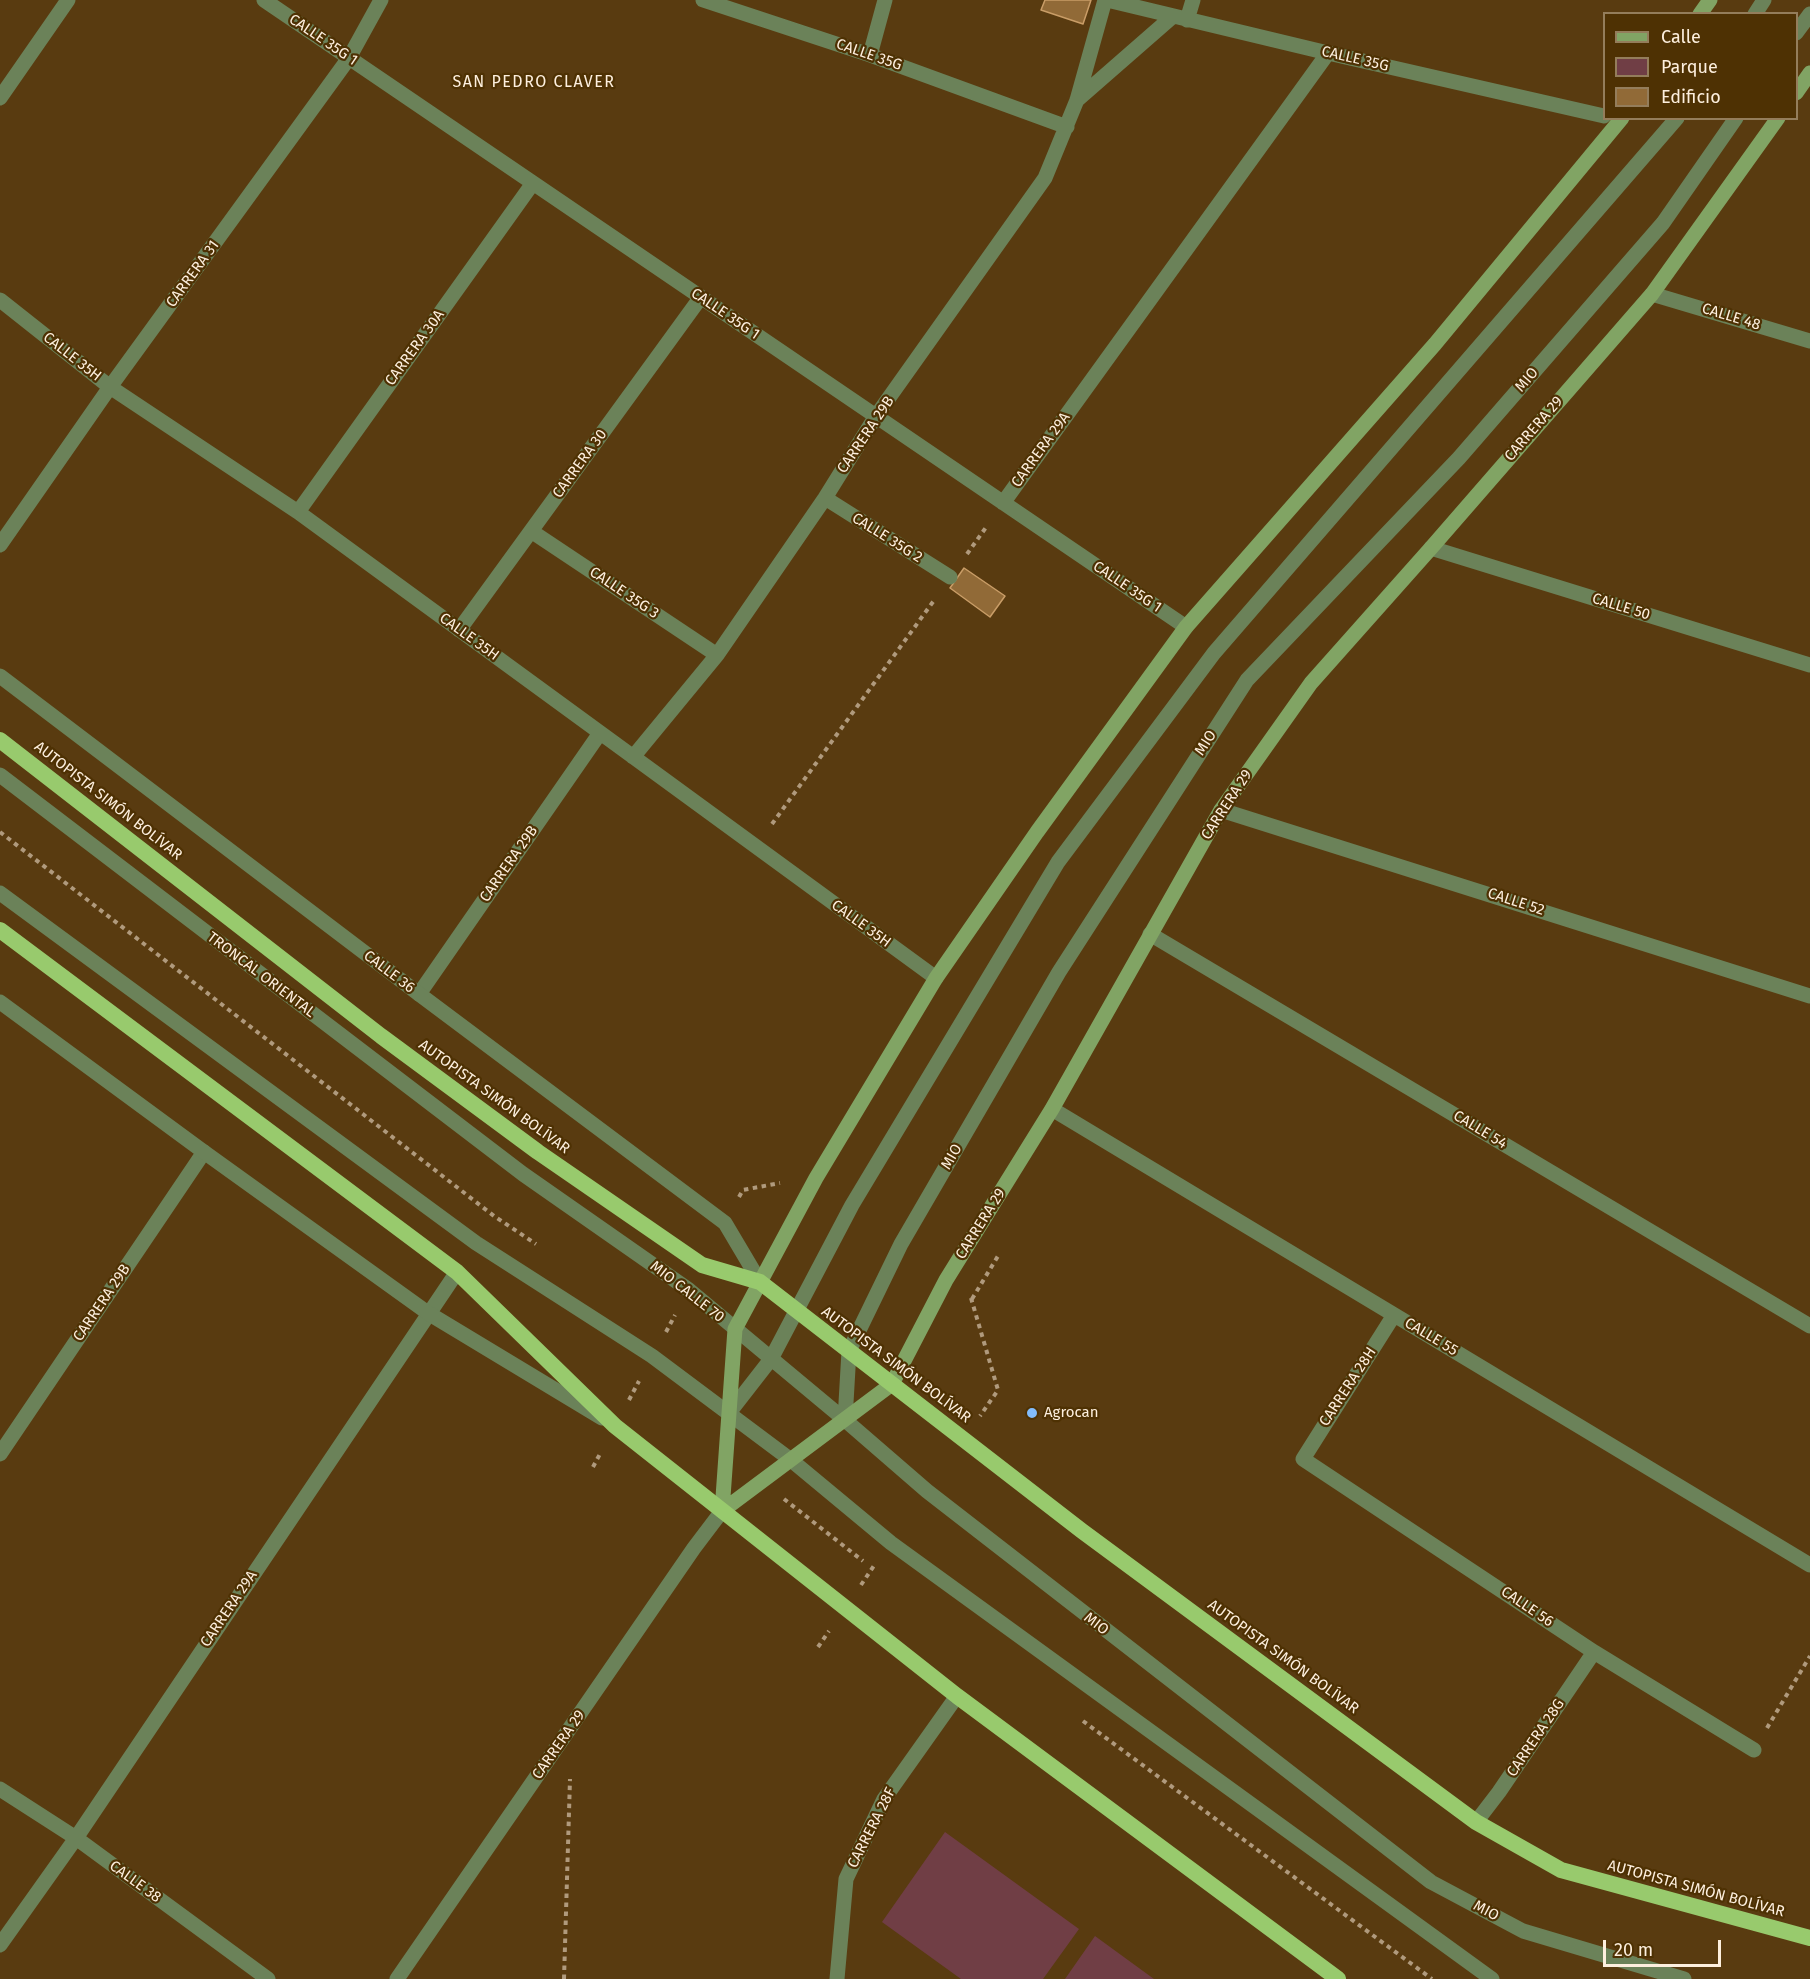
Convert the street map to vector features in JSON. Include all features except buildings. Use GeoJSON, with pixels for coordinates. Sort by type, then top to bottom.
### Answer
{"type":"FeatureCollection","features":[{"type":"Feature","properties":{"kind":"highway","name":"AUTOPISTA SIMÓN BOLÍVAR"},"geometry":{"type":"LineString","coordinates":[[0,740],[381,1036],[538,1152],[702,1265],[760,1282],[1091,1538],[1476,1822],[1561,1870],[1810,1938]]}},
{"type":"Feature","properties":{"kind":"highway"},"geometry":{"type":"LineString","coordinates":[[0,930],[457,1272],[615,1426],[957,1696],[1338,1979]]}},
{"type":"Feature","properties":{"kind":"main road"},"geometry":{"type":"LineString","coordinates":[[1798,91],[1810,73]]}},
{"type":"Feature","properties":{"kind":"main road"},"geometry":{"type":"LineString","coordinates":[[722,1511],[735,1329],[816,1178],[936,978],[1037,832],[1186,627],[1435,344],[1619,120]]}},
{"type":"Feature","properties":{"kind":"main road","name":"CARRERA 29"},"geometry":{"type":"LineString","coordinates":[[722,1511],[892,1384],[946,1280],[1052,1108],[1221,810],[1311,683],[1652,294],[1777,120]]}},
{"type":"Feature","properties":{"kind":"street"},"geometry":{"type":"LineString","coordinates":[[0,98],[68,0]]}},
{"type":"Feature","properties":{"kind":"street","name":"CALLE 35G 1"},"geometry":{"type":"LineString","coordinates":[[264,0],[1186,627]]}},
{"type":"Feature","properties":{"kind":"street","name":"CARRERA 31"},"geometry":{"type":"LineString","coordinates":[[0,545],[110,387],[349,58],[381,0]]}},
{"type":"Feature","properties":{"kind":"street","name":"CALLE 35G"},"geometry":{"type":"LineString","coordinates":[[703,0],[870,54],[1066,127]]}},
{"type":"Feature","properties":{"kind":"street"},"geometry":{"type":"LineString","coordinates":[[870,54],[885,0]]}},
{"type":"Feature","properties":{"kind":"street","name":"CALLE 35G"},"geometry":{"type":"LineString","coordinates":[[1106,0],[1603,116]]}},
{"type":"Feature","properties":{"kind":"street","name":"CARRERA 29B"},"geometry":{"type":"LineString","coordinates":[[633,757],[717,655],[825,498],[876,416],[1045,178],[1077,100],[1106,0]]}},
{"type":"Feature","properties":{"kind":"street"},"geometry":{"type":"LineString","coordinates":[[1180,19],[1192,0]]}},
{"type":"Feature","properties":{"kind":"street"},"geometry":{"type":"LineString","coordinates":[[1798,32],[1810,14]]}},
{"type":"Feature","properties":{"kind":"street","name":"CARRERA 29B"},"geometry":{"type":"LineString","coordinates":[[1077,100],[1180,19]]}},
{"type":"Feature","properties":{"kind":"street","name":"CARRERA 29A"},"geometry":{"type":"LineString","coordinates":[[1003,503],[1328,53]]}},
{"type":"Feature","properties":{"kind":"street"},"geometry":{"type":"LineString","coordinates":[[729,1413],[771,1359],[852,1205],[989,975],[1065,853],[1214,653],[1675,120]]}},
{"type":"Feature","properties":{"kind":"street","name":"MIO"},"geometry":{"type":"LineString","coordinates":[[1684,1979],[1522,1931],[1431,1882],[953,1513],[845,1420],[849,1351],[901,1244],[1059,972],[1247,680],[1459,458],[1663,223],[1735,120]]}},
{"type":"Feature","properties":{"kind":"street","name":"CARRERA 30A"},"geometry":{"type":"LineString","coordinates":[[297,512],[533,183]]}},
{"type":"Feature","properties":{"kind":"street","name":"CALLE 48"},"geometry":{"type":"LineString","coordinates":[[1652,294],[1810,341]]}},
{"type":"Feature","properties":{"kind":"street","name":"CARRERA 30"},"geometry":{"type":"LineString","coordinates":[[459,630],[701,297]]}},
{"type":"Feature","properties":{"kind":"street","name":"CALLE 35H"},"geometry":{"type":"LineString","coordinates":[[0,300],[110,387],[297,512],[936,978]]}},
{"type":"Feature","properties":{"kind":"street","name":"CALLE 35G 2"},"geometry":{"type":"LineString","coordinates":[[825,498],[950,577]]}},
{"type":"Feature","properties":{"kind":"street","name":"CALLE 35G 3"},"geometry":{"type":"LineString","coordinates":[[531,531],[717,655]]}},
{"type":"Feature","properties":{"kind":"street","name":"CALLE 50"},"geometry":{"type":"LineString","coordinates":[[1431,548],[1810,665]]}},
{"type":"Feature","properties":{"kind":"street","name":"CALLE 36"},"geometry":{"type":"LineString","coordinates":[[0,676],[725,1223],[760,1282]]}},
{"type":"Feature","properties":{"kind":"street","name":"CARRERA 29B"},"geometry":{"type":"LineString","coordinates":[[419,994],[600,733]]}},
{"type":"Feature","properties":{"kind":"street","name":"TRONCAL ORIENTAL"},"geometry":{"type":"LineString","coordinates":[[0,775],[523,1174]]}},
{"type":"Feature","properties":{"kind":"street","name":"CALLE 52"},"geometry":{"type":"LineString","coordinates":[[1221,810],[1810,996]]}},
{"type":"Feature","properties":{"kind":"street"},"geometry":{"type":"LineString","coordinates":[[0,893],[476,1243],[652,1356],[791,1460],[891,1543],[1492,1979]]}},
{"type":"Feature","properties":{"kind":"street","name":"CALLE 54"},"geometry":{"type":"LineString","coordinates":[[1150,934],[1810,1326]]}},
{"type":"Feature","properties":{"kind":"street"},"geometry":{"type":"LineString","coordinates":[[1,1006],[428,1313],[615,1426]]}},
{"type":"Feature","properties":{"kind":"street","name":"CALLE 55"},"geometry":{"type":"LineString","coordinates":[[1052,1108],[1810,1565]]}},
{"type":"Feature","properties":{"kind":"street","name":"CARRERA 29B"},"geometry":{"type":"LineString","coordinates":[[0,1454],[204,1152]]}},
{"type":"Feature","properties":{"kind":"street","name":"MIO CALLE 70"},"geometry":{"type":"LineString","coordinates":[[523,1174],[689,1290],[845,1420]]}},
{"type":"Feature","properties":{"kind":"street","name":"CARRERA 29A"},"geometry":{"type":"LineString","coordinates":[[0,1945],[76,1838],[457,1272]]}},
{"type":"Feature","properties":{"kind":"street"},"geometry":{"type":"LineString","coordinates":[[1780,1307],[1810,1316]]}},
{"type":"Feature","properties":{"kind":"street","name":"CARRERA 28H"},"geometry":{"type":"LineString","coordinates":[[1303,1459],[1394,1315]]}},
{"type":"Feature","properties":{"kind":"street","name":"CALLE 56"},"geometry":{"type":"LineString","coordinates":[[1303,1459],[1594,1652],[1754,1750]]}},
{"type":"Feature","properties":{"kind":"street","name":"CARRERA 29"},"geometry":{"type":"LineString","coordinates":[[397,1979],[722,1511]]}},
{"type":"Feature","properties":{"kind":"street","name":"CARRERA 28G"},"geometry":{"type":"LineString","coordinates":[[1476,1822],[1594,1652]]}},
{"type":"Feature","properties":{"kind":"street","name":"CARRERA 28F"},"geometry":{"type":"LineString","coordinates":[[837,1979],[846,1879],[884,1799],[957,1696]]}},
{"type":"Feature","properties":{"kind":"street","name":"CALLE 38"},"geometry":{"type":"LineString","coordinates":[[0,1789],[76,1838],[268,1979]]}},
{"type":"Feature","properties":{"kind":"path","name":"CARRERA 29A"},"geometry":{"type":"LineString","coordinates":[[756,847],[1003,503]]}},
{"type":"Feature","properties":{"kind":"path"},"geometry":{"type":"LineString","coordinates":[[0,832],[494,1216],[542,1248]]}},
{"type":"Feature","properties":{"kind":"path"},"geometry":{"type":"LineString","coordinates":[[725,1223],[743,1190]]}},
{"type":"Feature","properties":{"kind":"path"},"geometry":{"type":"LineString","coordinates":[[972,1299],[1001,1250]]}},
{"type":"Feature","properties":{"kind":"path"},"geometry":{"type":"LineString","coordinates":[[593,1467],[689,1290]]}},
{"type":"Feature","properties":{"kind":"path"},"geometry":{"type":"LineString","coordinates":[[656,1326],[665,1333]]}},
{"type":"Feature","properties":{"kind":"path"},"geometry":{"type":"LineString","coordinates":[[1754,1750],[1810,1656]]}},
{"type":"Feature","properties":{"kind":"path"},"geometry":{"type":"LineString","coordinates":[[564,1979],[572,1725]]}},
{"type":"Feature","properties":{"kind":"green space"},"geometry":{"type":"Polygon","coordinates":[[[945,1832],[1079,1929],[1043,1979],[961,1979],[882,1922],[945,1832]]]}},
{"type":"Feature","properties":{"kind":"green space"},"geometry":{"type":"Polygon","coordinates":[[[1095,1936],[1154,1979],[1065,1979],[1095,1936]]]}},
{"type":"Feature","properties":{"kind":"place","name":"Agrocan"},"geometry":{"type":"Point","coordinates":[1032,1413]}},
{"type":"Feature","properties":{"kind":"district","name":"SAN PEDRO CLAVER"},"geometry":{"type":"Point","coordinates":[534,83]}}]}
